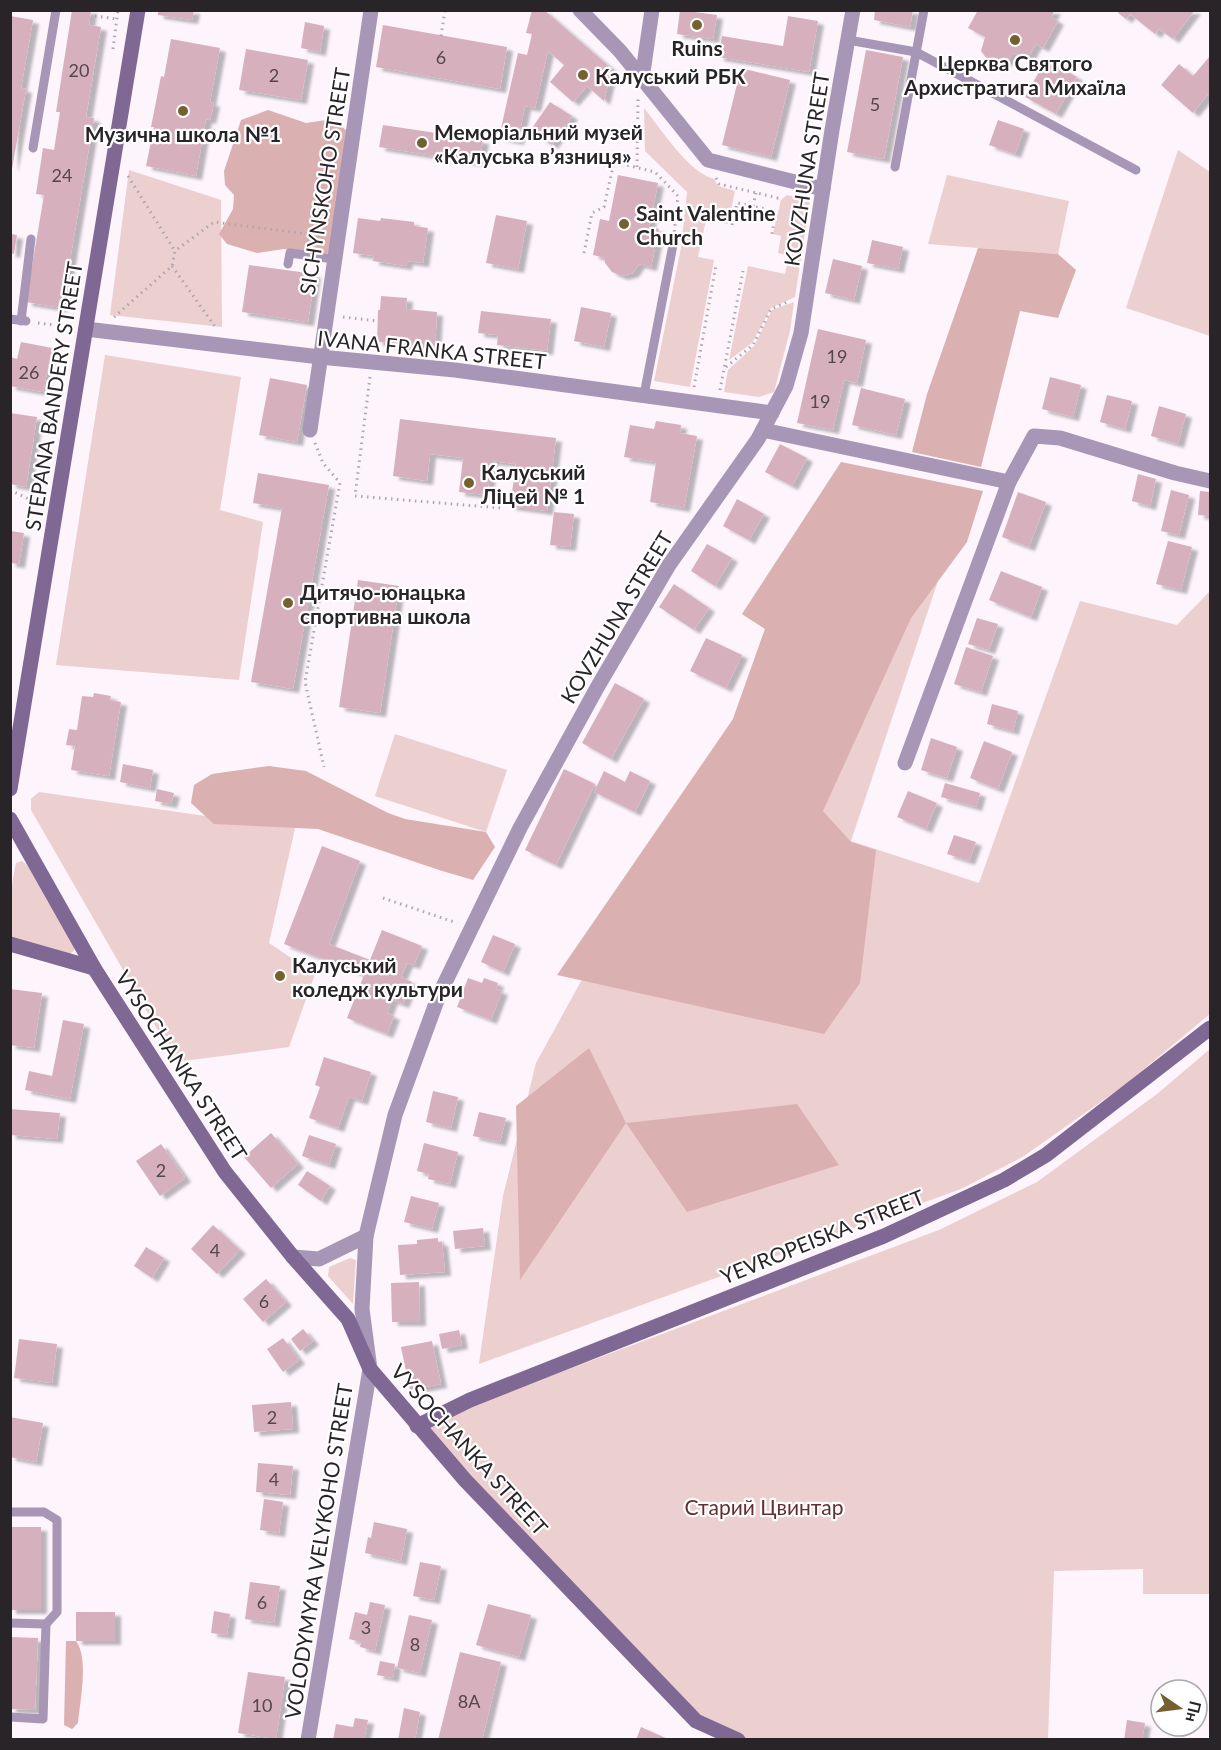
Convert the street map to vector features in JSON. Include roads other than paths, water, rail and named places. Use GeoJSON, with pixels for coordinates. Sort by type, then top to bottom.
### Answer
{"type":"FeatureCollection","features":[{"type":"Feature","properties":{"kind":"street","name":"STEPANA BANDERY STREET"},"geometry":{"type":"LineString","coordinates":[[10,789],[79,328],[138,10]]}},
{"type":"Feature","properties":{"kind":"street","name":"SICHYNSKOHO STREET"},"geometry":{"type":"LineString","coordinates":[[310,430],[371,10]]}},
{"type":"Feature","properties":{"kind":"street"},"geometry":{"type":"LineString","coordinates":[[580,10],[614,44],[640,87],[708,160],[823,189]]}},
{"type":"Feature","properties":{"kind":"street"},"geometry":{"type":"LineString","coordinates":[[640,87],[652,10]]}},
{"type":"Feature","properties":{"kind":"street","name":"KOVZHUNA STREET"},"geometry":{"type":"LineString","coordinates":[[370,1370],[362,1310],[366,1236],[395,1115],[439,995],[520,828],[598,686],[669,565],[763,430],[786,386],[801,333],[853,10]]}},
{"type":"Feature","properties":{"kind":"street","name":"IVANA FRANKA STREET"},"geometry":{"type":"LineString","coordinates":[[79,328],[320,357],[454,370],[772,413]]}},
{"type":"Feature","properties":{"kind":"street"},"geometry":{"type":"LineString","coordinates":[[763,430],[1009,482]]}},
{"type":"Feature","properties":{"kind":"street"},"geometry":{"type":"LineString","coordinates":[[905,763],[1009,482],[1034,436],[1060,438],[1175,473],[1210,480]]}},
{"type":"Feature","properties":{"kind":"street","name":"VYSOCHANKA STREET"},"geometry":{"type":"LineString","coordinates":[[10,819],[94,968],[225,1172],[293,1257],[348,1319],[370,1370],[465,1480],[696,1721],[738,1740]]}},
{"type":"Feature","properties":{"kind":"street","name":"VYSOCHANKA STREET"},"geometry":{"type":"LineString","coordinates":[[10,944],[94,968]]}},
{"type":"Feature","properties":{"kind":"street","name":"YEVROPEISKA STREET"},"geometry":{"type":"LineString","coordinates":[[417,1426],[470,1400],[884,1236],[1004,1180],[1046,1155],[1210,1028]]}},
{"type":"Feature","properties":{"kind":"street"},"geometry":{"type":"LineString","coordinates":[[293,1257],[319,1259],[366,1236]]}},
{"type":"Feature","properties":{"kind":"street","name":"VOLODYMYRA VELYKOHO STREET"},"geometry":{"type":"LineString","coordinates":[[308,1740],[370,1370]]}},
{"type":"Feature","properties":{"kind":"lane"},"geometry":{"type":"LineString","coordinates":[[33,148],[56,10]]}},
{"type":"Feature","properties":{"kind":"lane"},"geometry":{"type":"LineString","coordinates":[[896,167],[924,10]]}},
{"type":"Feature","properties":{"kind":"lane"},"geometry":{"type":"LineString","coordinates":[[848,40],[916,52],[1136,170]]}},
{"type":"Feature","properties":{"kind":"lane"},"geometry":{"type":"LineString","coordinates":[[19,320],[31,239]]}},
{"type":"Feature","properties":{"kind":"lane"},"geometry":{"type":"LineString","coordinates":[[644,395],[673,245]]}},
{"type":"Feature","properties":{"kind":"lane"},"geometry":{"type":"LineString","coordinates":[[288,264],[290,253],[334,259]]}},
{"type":"Feature","properties":{"kind":"lane"},"geometry":{"type":"LineString","coordinates":[[10,1512],[44,1512],[57,1520],[57,1612],[46,1624],[43,1719],[11,1717]]}},
{"type":"Feature","properties":{"kind":"lane"},"geometry":{"type":"LineString","coordinates":[[10,1623],[46,1624]]}},
{"type":"Feature","properties":{"kind":"place","name":"Ruins"},"geometry":{"type":"Point","coordinates":[697,25]}},
{"type":"Feature","properties":{"kind":"place","name":"Церква Святого Архистратига Михаїла"},"geometry":{"type":"Point","coordinates":[1015,40]}},
{"type":"Feature","properties":{"kind":"place","name":"Калуський РБК"},"geometry":{"type":"Point","coordinates":[583,75]}},
{"type":"Feature","properties":{"kind":"place","name":"Музична школа №1"},"geometry":{"type":"Point","coordinates":[183,111]}},
{"type":"Feature","properties":{"kind":"place","name":"Меморіальний музей «Калуська в’язниця»"},"geometry":{"type":"Point","coordinates":[422,143]}},
{"type":"Feature","properties":{"kind":"place","name":"Saint Valentine Church"},"geometry":{"type":"Point","coordinates":[624,224]}},
{"type":"Feature","properties":{"kind":"place","name":"Калуський Ліцей № 1"},"geometry":{"type":"Point","coordinates":[469,483]}},
{"type":"Feature","properties":{"kind":"place","name":"Дитячо-юнацька спортивна школа"},"geometry":{"type":"Point","coordinates":[288,603]}},
{"type":"Feature","properties":{"kind":"place","name":"Калуський коледж культури"},"geometry":{"type":"Point","coordinates":[280,976]}},
{"type":"Feature","properties":{"kind":"park label","name":"Старий Цвинтар"},"geometry":{"type":"Point","coordinates":[764,1506]}}]}
